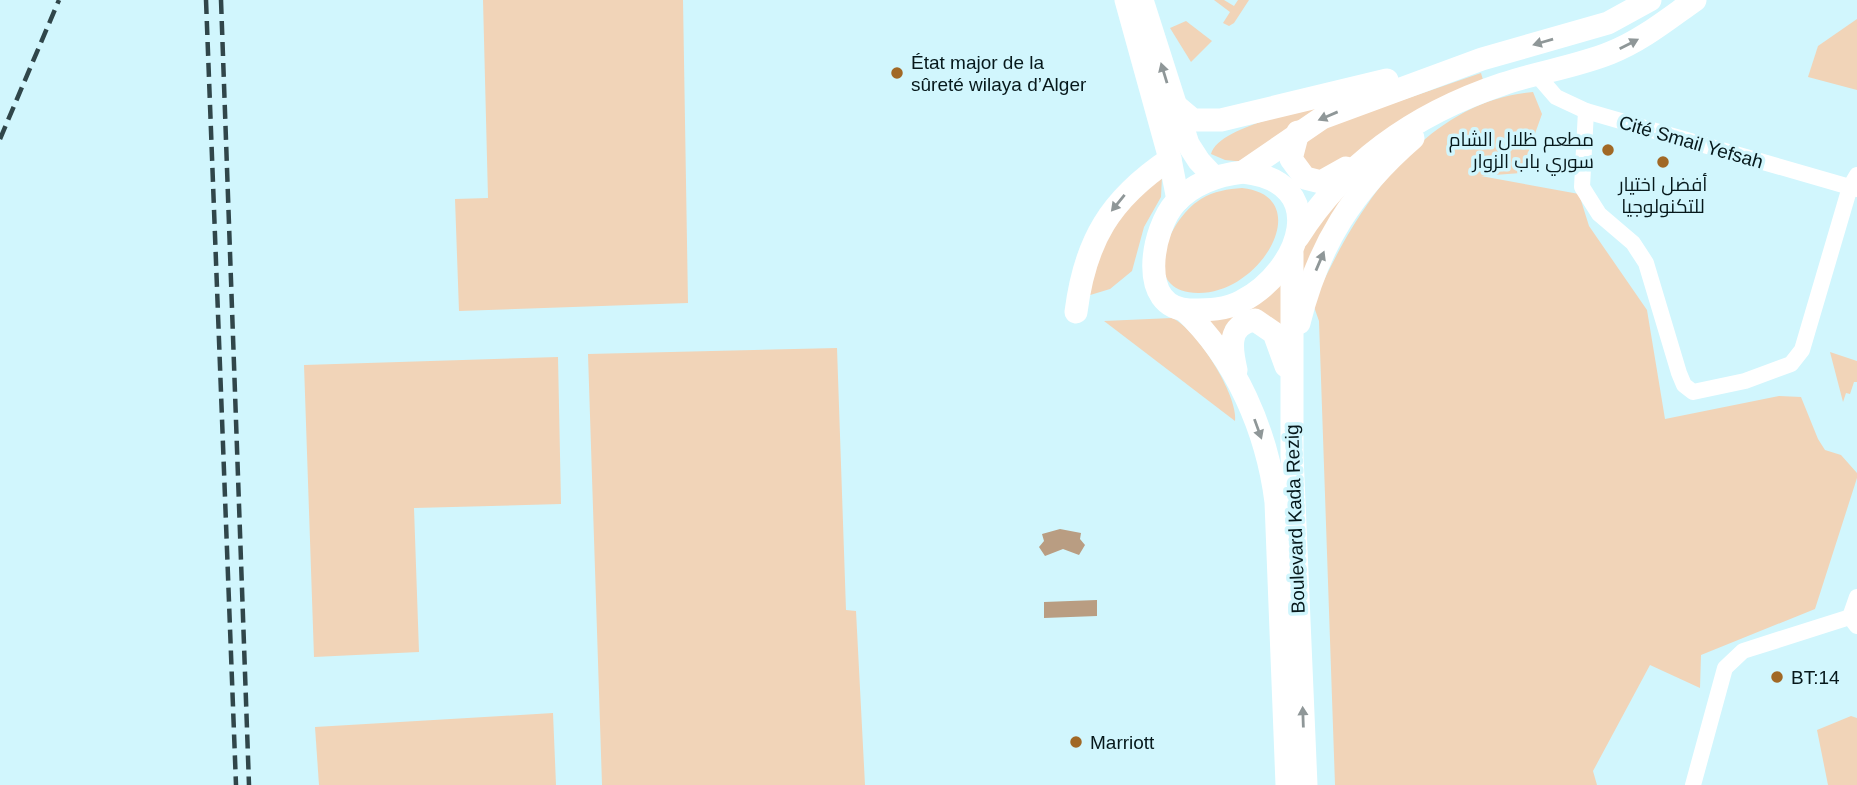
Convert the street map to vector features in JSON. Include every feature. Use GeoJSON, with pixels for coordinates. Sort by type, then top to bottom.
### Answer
{"type":"FeatureCollection","features":[{"type":"Feature","properties":{"kind":"main road"},"geometry":{"type":"LineString","coordinates":[[1126,0],[1170,159],[1178,200]]}},
{"type":"Feature","properties":{"kind":"main road"},"geometry":{"type":"LineString","coordinates":[[1142,0],[1188,144],[1199,162],[1214,177]]}},
{"type":"Feature","properties":{"kind":"main road","name":"Boulevard Kada Rezig"},"geometry":{"type":"LineString","coordinates":[[1242,172],[1322,118],[1482,59],[1608,23],[1650,0]]}},
{"type":"Feature","properties":{"kind":"main road"},"geometry":{"type":"LineString","coordinates":[[1298,132],[1291,159],[1298,172],[1313,182],[1332,177],[1416,122],[1472,96],[1612,53],[1641,38],[1695,0]]}},
{"type":"Feature","properties":{"kind":"main road"},"geometry":{"type":"LineString","coordinates":[[1174,104],[1193,120],[1221,120],[1482,59]]}},
{"type":"Feature","properties":{"kind":"main road"},"geometry":{"type":"LineString","coordinates":[[1293,349],[1309,287],[1344,214],[1372,176],[1449,107]]}},
{"type":"Feature","properties":{"kind":"main road"},"geometry":{"type":"LineString","coordinates":[[1184,310],[1217,309],[1241,302],[1276,276],[1322,203],[1368,155]]}},
{"type":"Feature","properties":{"kind":"main road"},"geometry":{"type":"LineString","coordinates":[[1076,312],[1084,266],[1100,229],[1128,192],[1170,159]]}},
{"type":"Feature","properties":{"kind":"main road","name":"Boulevard Kada Rezig"},"geometry":{"type":"LineString","coordinates":[[1287,785],[1276,502],[1266,450],[1239,382],[1208,335],[1184,310],[1169,302],[1153,274],[1158,231],[1178,200],[1214,177],[1242,172],[1268,177],[1291,195],[1298,210],[1290,379],[1306,785]]}},
{"type":"Feature","properties":{"kind":"main road"},"geometry":{"type":"LineString","coordinates":[[1239,382],[1231,344],[1233,332],[1243,322],[1255,320],[1273,333],[1290,379]]}},
{"type":"Feature","properties":{"kind":"street","name":"Cité Smail Yefsah"},"geometry":{"type":"LineString","coordinates":[[1537,75],[1556,97],[1586,111],[1855,184]]}},
{"type":"Feature","properties":{"kind":"street"},"geometry":{"type":"LineString","coordinates":[[1586,111],[1582,187],[1599,214],[1633,243],[1646,263],[1679,373],[1684,385],[1693,392],[1745,381],[1791,364],[1802,350],[1855,184]]}},
{"type":"Feature","properties":{"kind":"street"},"geometry":{"type":"LineString","coordinates":[[1693,785],[1725,668],[1732,659],[1743,651],[1854,621],[1857,597]]}},
{"type":"Feature","properties":{"kind":"shaded area"},"geometry":{"type":"Polygon","coordinates":[[[483,0],[683,0],[688,303],[459,311],[455,199],[488,198],[483,0]]]}},
{"type":"Feature","properties":{"kind":"shaded area"},"geometry":{"type":"Polygon","coordinates":[[[1214,0],[1224,0],[1234,6],[1238,0],[1249,0],[1234,23],[1229,26],[1223,23],[1230,12],[1214,0]]]}},
{"type":"Feature","properties":{"kind":"shaded area"},"geometry":{"type":"Polygon","coordinates":[[[1857,19],[1857,90],[1808,77],[1818,46],[1857,19]]]}},
{"type":"Feature","properties":{"kind":"shaded area"},"geometry":{"type":"Polygon","coordinates":[[[1186,21],[1212,41],[1191,62],[1170,28],[1186,21]]]}},
{"type":"Feature","properties":{"kind":"shaded area"},"geometry":{"type":"Polygon","coordinates":[[[1481,73],[1483,80],[1410,114],[1332,172],[1309,172],[1298,145],[1307,133],[1481,73]]]}},
{"type":"Feature","properties":{"kind":"shaded area"},"geometry":{"type":"Polygon","coordinates":[[[1533,92],[1542,114],[1521,173],[1481,176],[1579,194],[1589,226],[1647,310],[1665,419],[1779,396],[1801,397],[1825,450],[1841,455],[1857,473],[1857,478],[1815,609],[1701,655],[1700,688],[1650,665],[1593,771],[1597,785],[1335,785],[1319,321],[1313,304],[1329,269],[1371,199],[1396,167],[1425,139],[1457,116],[1493,100],[1533,92]]]}},
{"type":"Feature","properties":{"kind":"shaded area"},"geometry":{"type":"Polygon","coordinates":[[[1332,104],[1245,162],[1225,160],[1211,154],[1217,144],[1246,127],[1332,104]]]}},
{"type":"Feature","properties":{"kind":"shaded area"},"geometry":{"type":"Polygon","coordinates":[[[1360,173],[1304,275],[1298,247],[1360,173]]]}},
{"type":"Feature","properties":{"kind":"shaded area"},"geometry":{"type":"Polygon","coordinates":[[[1162,176],[1161,197],[1144,227],[1132,271],[1110,289],[1087,296],[1102,233],[1162,176]]]}},
{"type":"Feature","properties":{"kind":"shaded area"},"geometry":{"type":"Polygon","coordinates":[[[1242,188],[1264,195],[1276,208],[1278,225],[1272,244],[1260,262],[1242,278],[1221,289],[1198,293],[1179,289],[1168,281],[1163,268],[1169,237],[1178,222],[1206,196],[1242,188]]]}},
{"type":"Feature","properties":{"kind":"shaded area"},"geometry":{"type":"Polygon","coordinates":[[[1285,271],[1285,354],[1240,314],[1226,325],[1221,342],[1203,316],[1285,271]]]}},
{"type":"Feature","properties":{"kind":"shaded area"},"geometry":{"type":"Polygon","coordinates":[[[1172,318],[1182,324],[1214,364],[1230,395],[1235,421],[1104,321],[1172,318]]]}},
{"type":"Feature","properties":{"kind":"shaded area"},"geometry":{"type":"Polygon","coordinates":[[[837,348],[846,610],[856,611],[865,785],[602,785],[588,354],[837,348]]]}},
{"type":"Feature","properties":{"kind":"shaded area"},"geometry":{"type":"Polygon","coordinates":[[[1830,352],[1857,361],[1857,382],[1854,382],[1850,394],[1846,393],[1843,402],[1830,352]]]}},
{"type":"Feature","properties":{"kind":"shaded area"},"geometry":{"type":"Polygon","coordinates":[[[558,357],[561,504],[414,508],[419,652],[314,657],[304,365],[558,357]]]}},
{"type":"Feature","properties":{"kind":"shaded area"},"geometry":{"type":"Polygon","coordinates":[[[1060,529],[1081,533],[1080,539],[1085,545],[1079,555],[1063,549],[1045,556],[1039,547],[1044,541],[1042,534],[1060,529]]]}},
{"type":"Feature","properties":{"kind":"shaded area"},"geometry":{"type":"Polygon","coordinates":[[[1097,600],[1097,616],[1044,618],[1044,602],[1097,600]]]}},
{"type":"Feature","properties":{"kind":"shaded area"},"geometry":{"type":"Polygon","coordinates":[[[553,713],[556,785],[319,785],[315,727],[553,713]]]}},
{"type":"Feature","properties":{"kind":"shaded area"},"geometry":{"type":"Polygon","coordinates":[[[1851,716],[1857,718],[1857,785],[1828,785],[1817,730],[1851,716]]]}},
{"type":"Feature","properties":{"kind":"railway"},"geometry":{"type":"LineString","coordinates":[[0,139],[59,0]]}},
{"type":"Feature","properties":{"kind":"railway"},"geometry":{"type":"LineString","coordinates":[[206,0],[236,785]]}},
{"type":"Feature","properties":{"kind":"railway"},"geometry":{"type":"LineString","coordinates":[[221,0],[249,785]]}},
{"type":"Feature","properties":{"kind":"place","name":"État major de la sûreté wilaya d’Alger"},"geometry":{"type":"Point","coordinates":[897,73]}},
{"type":"Feature","properties":{"kind":"place","name":"مطعم ظلال الشام سوري باب الزوار"},"geometry":{"type":"Point","coordinates":[1608,150]}},
{"type":"Feature","properties":{"kind":"place","name":"أفضل اختيار للتكنولوجيا"},"geometry":{"type":"Point","coordinates":[1663,162]}},
{"type":"Feature","properties":{"kind":"place","name":"BT:14"},"geometry":{"type":"Point","coordinates":[1777,677]}},
{"type":"Feature","properties":{"kind":"place","name":"Marriott"},"geometry":{"type":"Point","coordinates":[1076,742]}}]}
